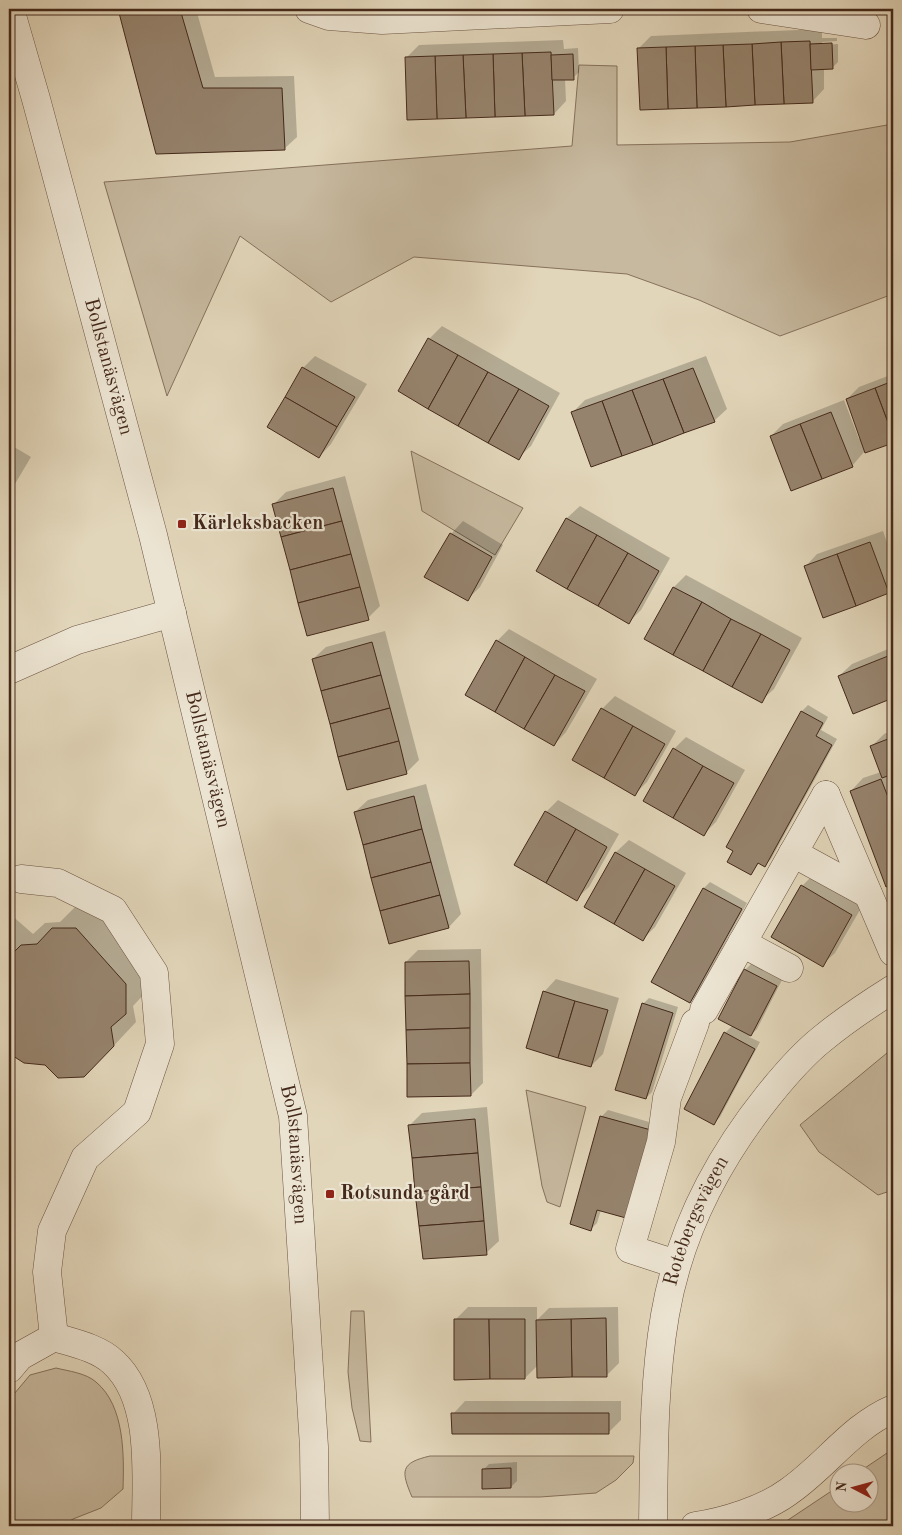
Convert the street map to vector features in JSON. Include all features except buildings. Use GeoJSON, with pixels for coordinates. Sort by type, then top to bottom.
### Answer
{"type":"FeatureCollection","features":[{"type":"Feature","properties":{"kind":"street","name":"Bollstanäsvägen"},"geometry":{"type":"LineString","coordinates":[[10,9],[154,535],[293,1116],[314,1447],[315,1526]]}},
{"type":"Feature","properties":{"kind":"street"},"geometry":{"type":"LineString","coordinates":[[309,9],[329,16],[382,20],[610,9]]}},
{"type":"Feature","properties":{"kind":"street"},"geometry":{"type":"LineString","coordinates":[[761,9],[866,25]]}},
{"type":"Feature","properties":{"kind":"street"},"geometry":{"type":"LineString","coordinates":[[9,670],[77,640],[172,613]]}},
{"type":"Feature","properties":{"kind":"street"},"geometry":{"type":"LineString","coordinates":[[676,1264],[630,1249],[661,1142],[667,1098],[700,1016],[826,795],[893,952]]}},
{"type":"Feature","properties":{"kind":"street"},"geometry":{"type":"LineString","coordinates":[[793,853],[868,894]]}},
{"type":"Feature","properties":{"kind":"street"},"geometry":{"type":"LineString","coordinates":[[21,879],[58,883],[113,910],[154,973],[160,1044],[137,1112],[85,1158],[52,1231],[47,1272],[54,1337]]}},
{"type":"Feature","properties":{"kind":"street"},"geometry":{"type":"LineString","coordinates":[[742,943],[789,968]]}},
{"type":"Feature","properties":{"kind":"street","name":"Rotebergsvägen"},"geometry":{"type":"LineString","coordinates":[[653,1526],[654,1446],[660,1355],[665,1315],[676,1264],[689,1226],[710,1181],[732,1143],[788,1072],[821,1040],[866,1006],[893,989]]}},
{"type":"Feature","properties":{"kind":"street"},"geometry":{"type":"LineString","coordinates":[[9,1369],[20,1356],[54,1337],[92,1349],[113,1362],[130,1383],[141,1413],[146,1451],[146,1526]]}},
{"type":"Feature","properties":{"kind":"street"},"geometry":{"type":"LineString","coordinates":[[695,1526],[772,1503],[790,1491],[860,1428],[893,1409]]}},
{"type":"Feature","properties":{"kind":"shaded area"},"geometry":{"type":"Polygon","coordinates":[[[579,65],[617,66],[617,145],[790,142],[893,124],[893,294],[780,336],[699,300],[627,274],[414,257],[331,302],[240,236],[167,396],[104,182],[572,146],[579,65]]]}},
{"type":"Feature","properties":{"kind":"shaded area"},"geometry":{"type":"Polygon","coordinates":[[[411,451],[523,508],[495,555],[422,511],[411,451]]]}},
{"type":"Feature","properties":{"kind":"shaded area"},"geometry":{"type":"Polygon","coordinates":[[[893,1048],[893,1190],[878,1195],[819,1152],[800,1125],[893,1048]]]}},
{"type":"Feature","properties":{"kind":"shaded area"},"geometry":{"type":"Polygon","coordinates":[[[526,1090],[586,1107],[560,1207],[547,1202],[542,1186],[526,1090]]]}},
{"type":"Feature","properties":{"kind":"shaded area"},"geometry":{"type":"Polygon","coordinates":[[[351,1311],[364,1311],[371,1442],[360,1441],[352,1408],[348,1372],[351,1311]]]}},
{"type":"Feature","properties":{"kind":"shaded area"},"geometry":{"type":"Polygon","coordinates":[[[56,1368],[92,1379],[106,1392],[113,1404],[118,1418],[123,1447],[123,1489],[101,1508],[73,1519],[63,1526],[9,1526],[9,1400],[30,1375],[56,1368]]]}},
{"type":"Feature","properties":{"kind":"shaded area"},"geometry":{"type":"Polygon","coordinates":[[[893,1449],[893,1526],[779,1526],[830,1492],[830,1512],[880,1512],[880,1462],[874,1462],[893,1449]]]}},
{"type":"Feature","properties":{"kind":"shaded area"},"geometry":{"type":"Polygon","coordinates":[[[430,1456],[634,1456],[633,1463],[616,1480],[596,1493],[540,1497],[412,1497],[406,1481],[406,1469],[413,1462],[430,1456]]]}},
{"type":"Feature","properties":{"kind":"place","name":"Kärleksbacken"},"geometry":{"type":"Point","coordinates":[182,524]}},
{"type":"Feature","properties":{"kind":"place","name":"Rotsunda gård"},"geometry":{"type":"Point","coordinates":[330,1194]}}]}
